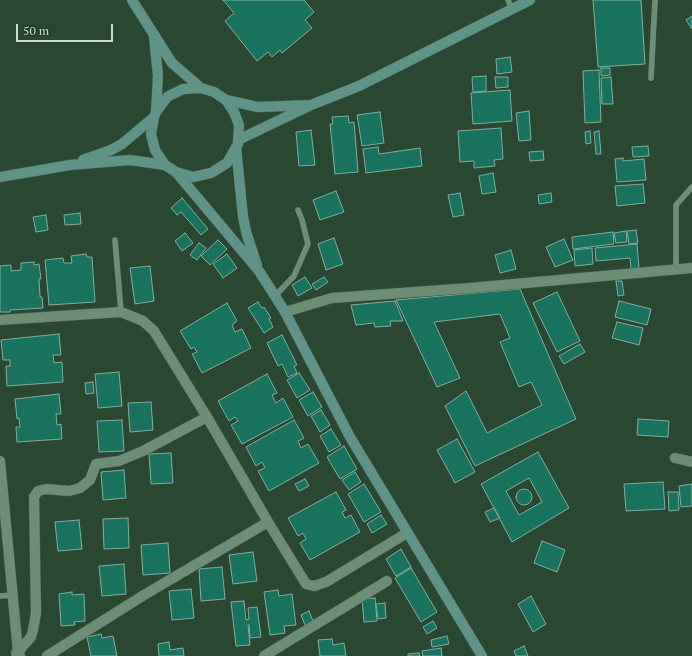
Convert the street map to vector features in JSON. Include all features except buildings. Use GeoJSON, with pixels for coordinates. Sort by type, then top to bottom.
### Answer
{"type":"FeatureCollection","features":[{"type":"Feature","properties":{"kind":"main road"},"geometry":{"type":"LineString","coordinates":[[132,0],[172,63],[201,88]]}},
{"type":"Feature","properties":{"kind":"main road"},"geometry":{"type":"LineString","coordinates":[[176,172],[194,176],[211,173],[227,163],[237,144],[311,105],[359,86],[510,4],[530,0]]}},
{"type":"Feature","properties":{"kind":"main road"},"geometry":{"type":"LineString","coordinates":[[153,32],[158,76],[155,114],[151,134],[155,150],[165,165],[176,172],[259,271],[284,312],[350,438],[482,656]]}},
{"type":"Feature","properties":{"kind":"main road"},"geometry":{"type":"LineString","coordinates":[[70,165],[111,150],[122,144],[155,114],[167,98],[183,89],[201,88],[214,92],[226,100],[258,107],[311,105]]}},
{"type":"Feature","properties":{"kind":"main road"},"geometry":{"type":"LineString","coordinates":[[226,100],[234,112],[239,125],[237,144],[243,216],[247,235],[259,271]]}},
{"type":"Feature","properties":{"kind":"main road"},"geometry":{"type":"LineString","coordinates":[[0,177],[70,165],[130,160],[165,165]]}},
{"type":"Feature","properties":{"kind":"street"},"geometry":{"type":"LineString","coordinates":[[284,312],[332,298],[470,288],[692,268]]}},
{"type":"Feature","properties":{"kind":"street"},"geometry":{"type":"LineString","coordinates":[[0,320],[122,312],[144,321],[154,331],[207,417],[306,584],[314,586],[326,582],[407,533]]}},
{"type":"Feature","properties":{"kind":"street"},"geometry":{"type":"LineString","coordinates":[[17,655],[31,637],[36,613],[34,497],[38,491],[46,489],[69,491],[80,488],[90,480],[96,464],[119,461],[143,451],[207,417]]}},
{"type":"Feature","properties":{"kind":"street"},"geometry":{"type":"LineString","coordinates":[[675,458],[692,462]]}},
{"type":"Feature","properties":{"kind":"street"},"geometry":{"type":"LineString","coordinates":[[0,462],[13,595],[17,655]]}},
{"type":"Feature","properties":{"kind":"street"},"geometry":{"type":"LineString","coordinates":[[47,656],[268,522]]}},
{"type":"Feature","properties":{"kind":"street"},"geometry":{"type":"LineString","coordinates":[[264,656],[387,581]]}},
{"type":"Feature","properties":{"kind":"lane"},"geometry":{"type":"LineString","coordinates":[[651,78],[655,0]]}},
{"type":"Feature","properties":{"kind":"lane"},"geometry":{"type":"LineString","coordinates":[[676,270],[676,205],[692,187]]}},
{"type":"Feature","properties":{"kind":"lane"},"geometry":{"type":"LineString","coordinates":[[275,296],[294,276],[308,244],[298,210]]}},
{"type":"Feature","properties":{"kind":"lane"},"geometry":{"type":"LineString","coordinates":[[115,240],[122,312]]}},
{"type":"Feature","properties":{"kind":"lane"},"geometry":{"type":"LineString","coordinates":[[0,596],[13,595]]}}]}
